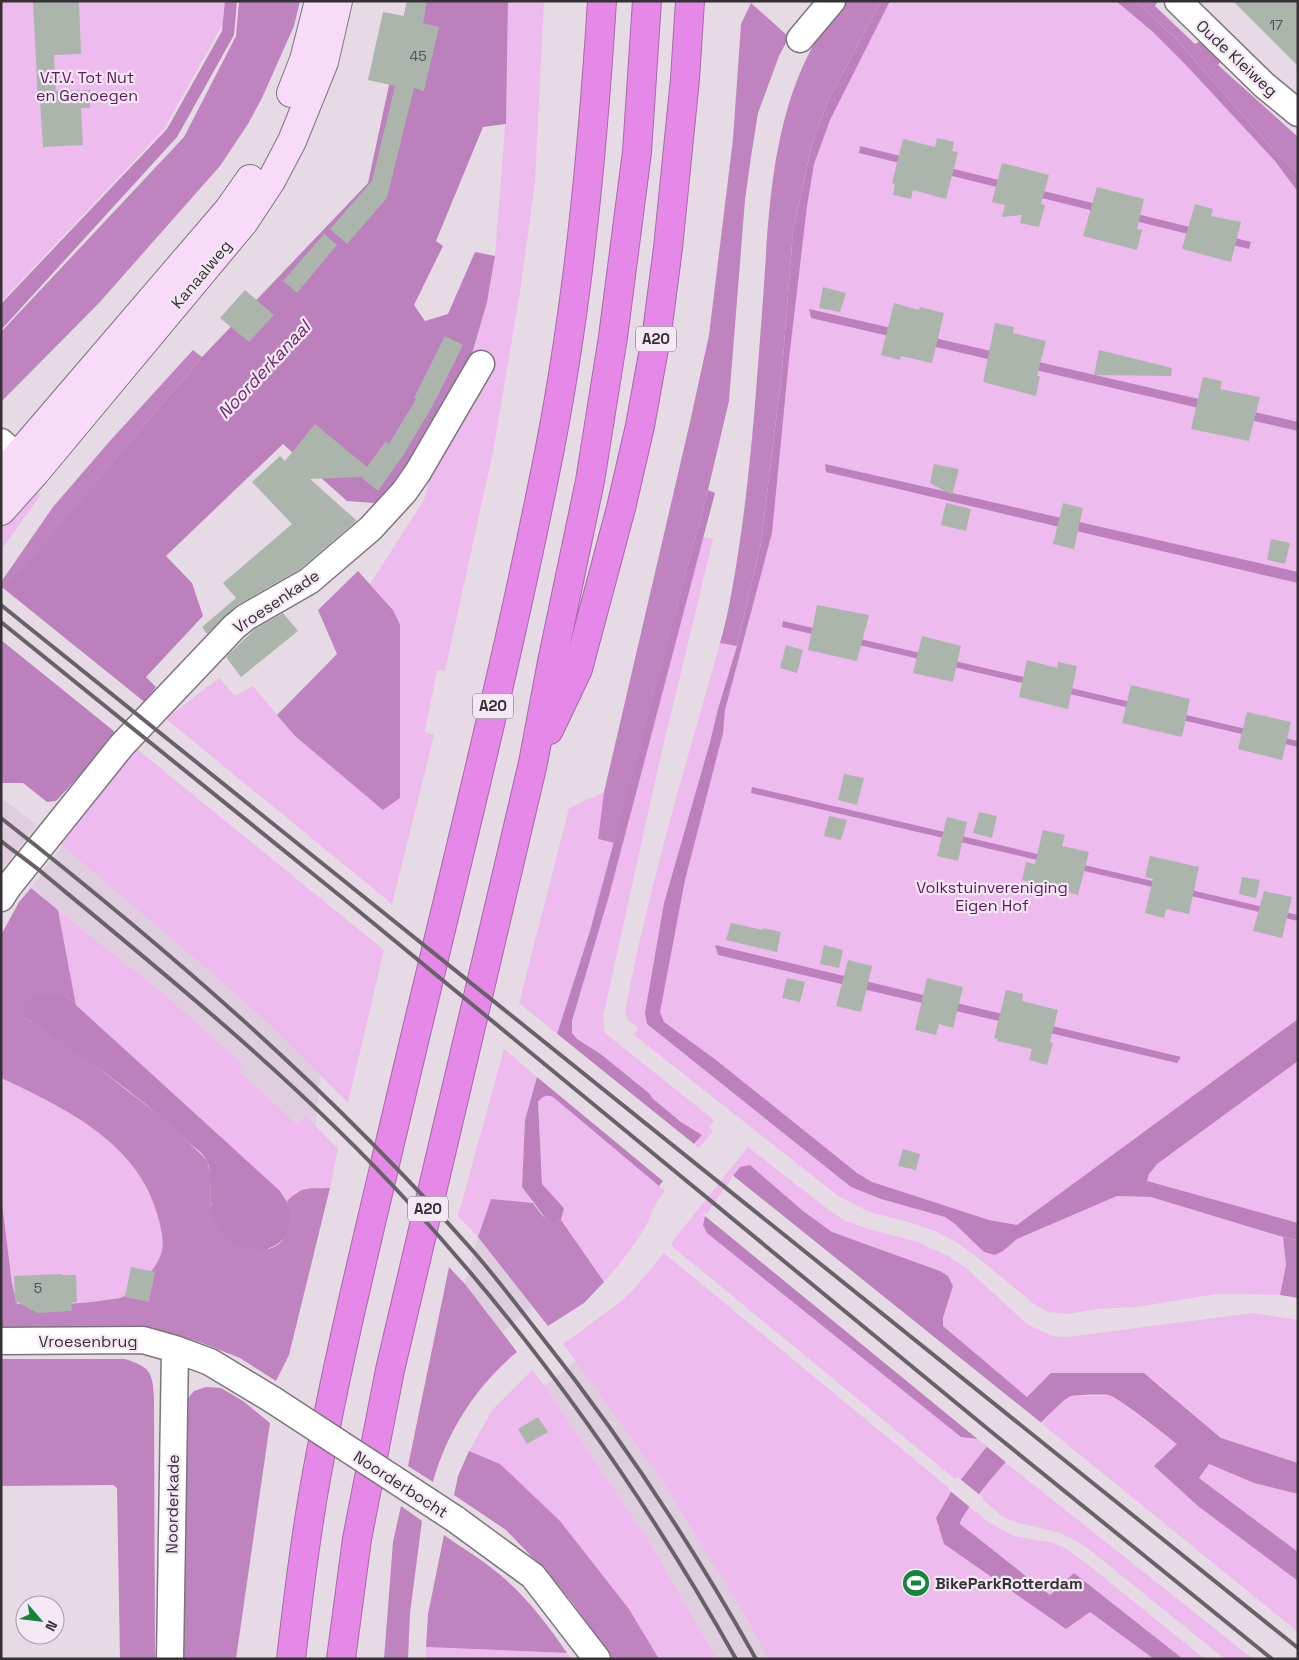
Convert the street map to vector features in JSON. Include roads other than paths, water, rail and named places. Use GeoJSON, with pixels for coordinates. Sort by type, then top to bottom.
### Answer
{"type":"FeatureCollection","features":[{"type":"Feature","properties":{"kind":"highway","name":"A20"},"geometry":{"type":"LineString","coordinates":[[291,1659],[319,1459],[346,1330],[517,605],[546,470],[569,338],[585,221],[594,126],[602,1]]}},
{"type":"Feature","properties":{"kind":"highway","name":"A20"},"geometry":{"type":"LineString","coordinates":[[341,1659],[357,1539],[390,1370],[534,762],[552,662],[590,481],[626,249],[637,152],[647,1]]}},
{"type":"Feature","properties":{"kind":"highway","name":"A20"},"geometry":{"type":"LineString","coordinates":[[534,762],[578,669],[621,508],[640,426],[657,332],[668,248],[685,79],[690,1]]}},
{"type":"Feature","properties":{"kind":"main road","name":"Kanaalweg"},"geometry":{"type":"LineString","coordinates":[[1,511],[14,462],[229,209],[254,172],[275,135],[304,60],[319,1]]}},
{"type":"Feature","properties":{"kind":"main road","name":"Kanaalweg"},"geometry":{"type":"LineString","coordinates":[[14,462],[244,222],[292,141],[324,62],[338,1]]}},
{"type":"Feature","properties":{"kind":"street"},"geometry":{"type":"LineString","coordinates":[[800,39],[832,1]]}},
{"type":"Feature","properties":{"kind":"street","name":"Oude Kleiweg"},"geometry":{"type":"LineString","coordinates":[[1178,1],[1264,85],[1298,113]]}},
{"type":"Feature","properties":{"kind":"street","name":"Vroesenkade"},"geometry":{"type":"LineString","coordinates":[[1,898],[122,746],[234,627],[246,617],[309,581],[371,528],[404,492],[418,472],[481,364]]}},
{"type":"Feature","properties":{"kind":"street","name":"Vroesenbrug"},"geometry":{"type":"LineString","coordinates":[[1,1342],[143,1340],[175,1349]]}},
{"type":"Feature","properties":{"kind":"street","name":"Noorderbocht"},"geometry":{"type":"LineString","coordinates":[[175,1349],[210,1362],[273,1400],[455,1519],[533,1576],[597,1659]]}},
{"type":"Feature","properties":{"kind":"street","name":"Noorderkade"},"geometry":{"type":"LineString","coordinates":[[170,1659],[175,1349]]}},
{"type":"Feature","properties":{"kind":"water"},"geometry":{"type":"Polygon","coordinates":[[[225,1],[237,1],[234,35],[177,137],[1,330],[1,304],[167,129],[222,31],[225,1]]]}},
{"type":"Feature","properties":{"kind":"water","name":"Noorderkanaal"},"geometry":{"type":"Polygon","coordinates":[[[407,1],[508,1],[506,124],[483,127],[436,241],[443,246],[414,305],[425,321],[448,314],[475,252],[495,256],[487,302],[472,354],[451,400],[387,495],[374,503],[347,501],[283,444],[166,556],[192,583],[203,616],[146,677],[156,687],[132,719],[56,801],[47,802],[23,783],[1,783],[1,594],[202,357],[368,183],[407,1]]]}},
{"type":"Feature","properties":{"kind":"water"},"geometry":{"type":"Polygon","coordinates":[[[881,1],[890,1],[830,120],[814,164],[807,206],[789,359],[772,533],[725,710],[723,733],[685,880],[660,1012],[664,1022],[716,1060],[857,1173],[872,1182],[989,1220],[1017,1225],[1298,1019],[1298,1061],[1157,1164],[1149,1174],[1147,1181],[1298,1223],[1298,1240],[1151,1197],[1117,1196],[1017,1239],[995,1255],[984,1252],[945,1217],[881,1199],[851,1187],[647,1024],[645,1013],[664,903],[737,646],[761,543],[782,371],[793,231],[812,144],[827,103],[881,1]]]}},
{"type":"Feature","properties":{"kind":"water"},"geometry":{"type":"Polygon","coordinates":[[[1116,1],[1135,1],[1176,39],[1274,151],[1298,174],[1298,192],[1275,161],[1184,63],[1152,31],[1116,1]]]}},
{"type":"Feature","properties":{"kind":"water"},"geometry":{"type":"Polygon","coordinates":[[[860,146],[1251,242],[1249,249],[859,153],[860,146]]]}},
{"type":"Feature","properties":{"kind":"water"},"geometry":{"type":"Polygon","coordinates":[[[809,309],[1298,422],[1298,431],[811,318],[809,309]]]}},
{"type":"Feature","properties":{"kind":"water"},"geometry":{"type":"Polygon","coordinates":[[[825,464],[1298,572],[1298,583],[826,472],[825,464]]]}},
{"type":"Feature","properties":{"kind":"water"},"geometry":{"type":"Polygon","coordinates":[[[708,490],[715,493],[609,896],[572,1021],[572,1033],[577,1039],[602,1055],[681,1122],[702,1135],[694,1144],[557,1034],[590,931],[708,490]]]}},
{"type":"Feature","properties":{"kind":"water"},"geometry":{"type":"Polygon","coordinates":[[[783,621],[1298,741],[1298,747],[782,627],[783,621]]]}},
{"type":"Feature","properties":{"kind":"water"},"geometry":{"type":"Polygon","coordinates":[[[752,787],[1298,915],[1298,921],[751,793],[752,787]]]}},
{"type":"Feature","properties":{"kind":"water"},"geometry":{"type":"Polygon","coordinates":[[[715,945],[1181,1057],[1177,1063],[718,955],[715,945]]]}},
{"type":"Feature","properties":{"kind":"water"},"geometry":{"type":"Polygon","coordinates":[[[46,994],[65,995],[280,1191],[288,1204],[290,1223],[284,1238],[278,1244],[262,1250],[252,1249],[233,1244],[221,1234],[212,1212],[208,1163],[201,1152],[128,1090],[88,1060],[25,1018],[23,1011],[26,1000],[46,994]]]}},
{"type":"Feature","properties":{"kind":"water"},"geometry":{"type":"Polygon","coordinates":[[[537,1077],[663,1181],[659,1186],[553,1097],[546,1096],[538,1102],[542,1184],[564,1208],[561,1220],[554,1222],[546,1219],[522,1187],[525,1120],[537,1077]]]}},
{"type":"Feature","properties":{"kind":"water"},"geometry":{"type":"Polygon","coordinates":[[[750,1165],[803,1211],[832,1232],[940,1271],[948,1276],[953,1286],[943,1318],[943,1326],[1027,1397],[1051,1373],[1144,1373],[1221,1438],[1298,1463],[1298,1494],[1254,1483],[1209,1464],[1199,1478],[1298,1552],[1298,1581],[1198,1506],[1154,1466],[1177,1444],[1131,1409],[1109,1395],[1071,1396],[1062,1402],[1029,1435],[991,1479],[964,1515],[960,1524],[1050,1595],[1074,1573],[1183,1659],[1154,1659],[1090,1612],[1066,1629],[944,1544],[936,1518],[951,1492],[1019,1406],[733,1176],[740,1167],[750,1165]]]}},
{"type":"Feature","properties":{"kind":"water"},"geometry":{"type":"Polygon","coordinates":[[[705,1216],[978,1439],[961,1437],[707,1233],[703,1225],[705,1216]]]}},
{"type":"Feature","properties":{"kind":"railway"},"geometry":{"type":"LineString","coordinates":[[1,605],[1298,1648]]}},
{"type":"Feature","properties":{"kind":"railway"},"geometry":{"type":"LineString","coordinates":[[1,622],[344,899],[994,1434],[1272,1659]]}},
{"type":"Feature","properties":{"kind":"railway"},"geometry":{"type":"LineString","coordinates":[[1,818],[126,919],[306,1078],[419,1192],[473,1251],[568,1370],[626,1450],[706,1573],[756,1659]]}},
{"type":"Feature","properties":{"kind":"railway"},"geometry":{"type":"LineString","coordinates":[[1,841],[92,914],[233,1033],[323,1116],[409,1203],[501,1310],[586,1422],[664,1538],[736,1659]]}},
{"type":"Feature","properties":{"kind":"place","name":"BikeParkRotterdam"},"geometry":{"type":"Point","coordinates":[916,1583]}},
{"type":"Feature","properties":{"kind":"park label","name":"V.T.V. Tot Nut en Genoegen"},"geometry":{"type":"Point","coordinates":[87,86]}},
{"type":"Feature","properties":{"kind":"park label","name":"Volkstuinvereniging Eigen Hof"},"geometry":{"type":"Point","coordinates":[992,896]}}]}
